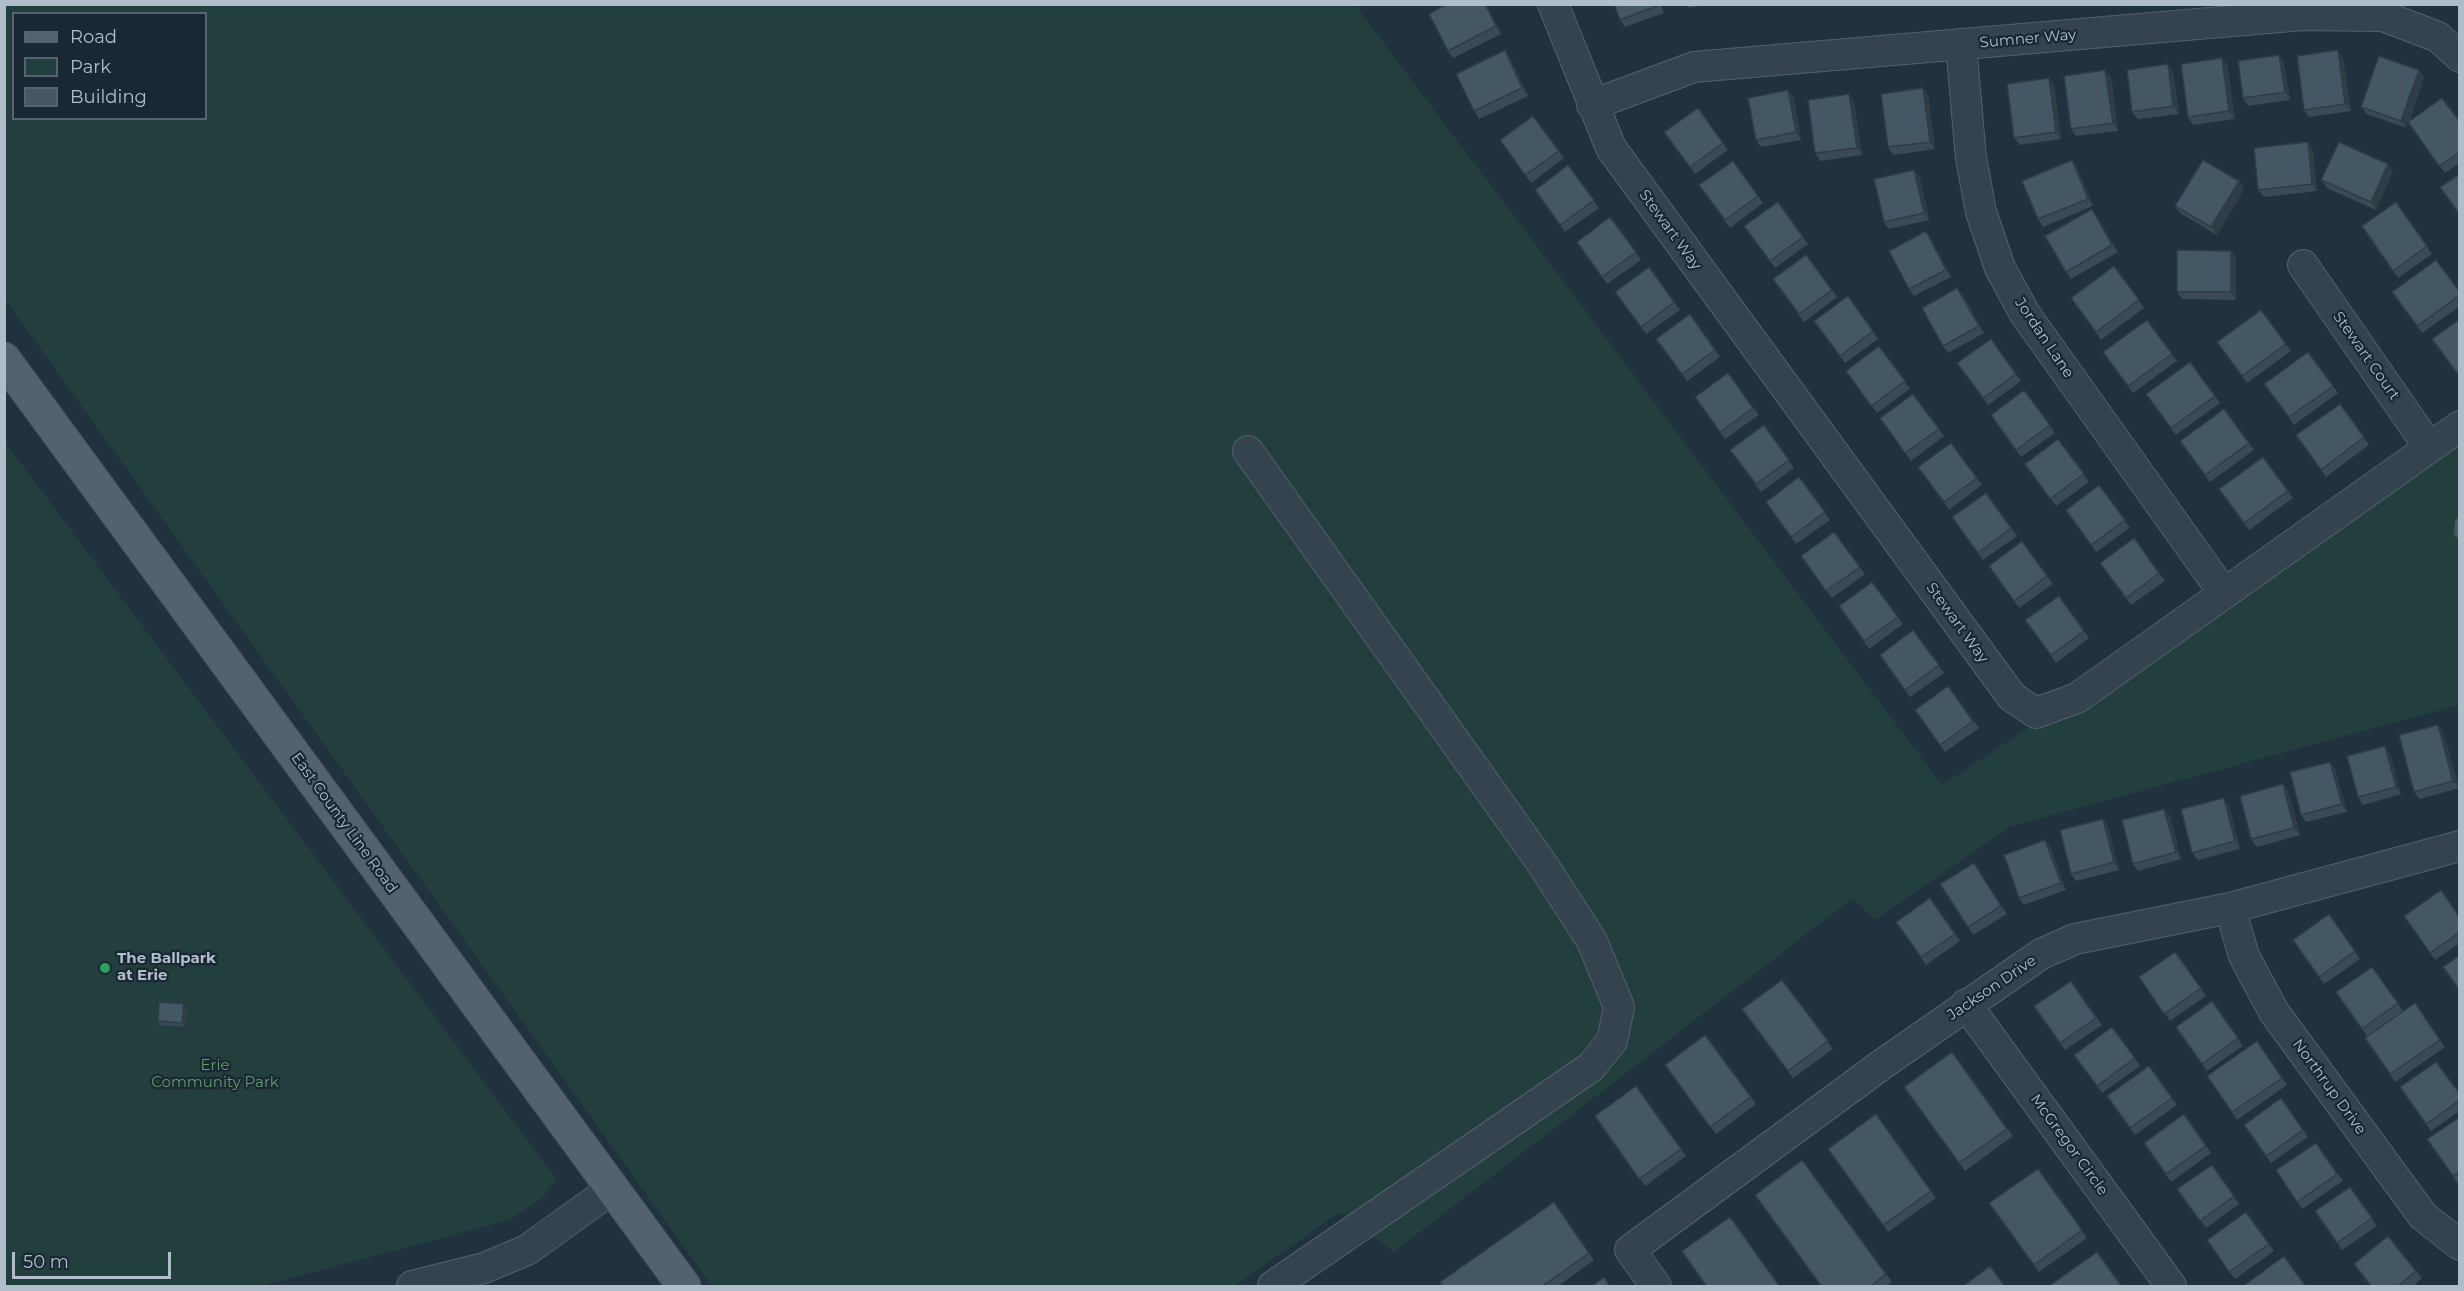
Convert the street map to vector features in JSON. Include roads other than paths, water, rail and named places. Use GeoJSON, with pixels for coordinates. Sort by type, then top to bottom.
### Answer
{"type":"FeatureCollection","features":[{"type":"Feature","properties":{"kind":"main road","name":"East County Line Road"},"geometry":{"type":"LineString","coordinates":[[4,358],[684,1287]]}},
{"type":"Feature","properties":{"kind":"street"},"geometry":{"type":"LineString","coordinates":[[1553,4],[1593,105]]}},
{"type":"Feature","properties":{"kind":"street","name":"Sumner Way"},"geometry":{"type":"LineString","coordinates":[[1593,105],[1634,87],[1694,67],[2303,15],[2383,16],[2438,37],[2460,57]]}},
{"type":"Feature","properties":{"kind":"street","name":"Jordan Lane"},"geometry":{"type":"LineString","coordinates":[[1961,45],[1971,158],[1981,212],[2000,268],[2025,314],[2223,592]]}},
{"type":"Feature","properties":{"kind":"street","name":"Stewart Way"},"geometry":{"type":"LineString","coordinates":[[1593,105],[1611,148],[2012,697],[2036,714],[2077,698],[2223,592],[2460,426]]}},
{"type":"Feature","properties":{"kind":"street","name":"Stewart Court"},"geometry":{"type":"LineString","coordinates":[[2303,265],[2429,447]]}},
{"type":"Feature","properties":{"kind":"street"},"geometry":{"type":"LineString","coordinates":[[1248,451],[1541,862],[1592,941],[1619,1007],[1612,1041],[1591,1067],[1273,1287]]}},
{"type":"Feature","properties":{"kind":"street","name":"Jackson Drive"},"geometry":{"type":"LineString","coordinates":[[1656,1287],[1630,1250],[1966,1004],[2041,954],[2075,939],[2230,908],[2460,846]]}},
{"type":"Feature","properties":{"kind":"street","name":"Northrup Drive"},"geometry":{"type":"LineString","coordinates":[[2230,908],[2244,956],[2274,1012],[2423,1216],[2460,1245]]}},
{"type":"Feature","properties":{"kind":"street","name":"McGregor Circle"},"geometry":{"type":"LineString","coordinates":[[1966,1004],[2171,1287]]}},
{"type":"Feature","properties":{"kind":"street"},"geometry":{"type":"LineString","coordinates":[[411,1287],[484,1268],[527,1250],[612,1189]]}},
{"type":"Feature","properties":{"kind":"place","name":"The Ballpark at Erie"},"geometry":{"type":"Point","coordinates":[105,968]}},
{"type":"Feature","properties":{"kind":"park label","name":"Erie Community Park"},"geometry":{"type":"Point","coordinates":[215,1074]}}]}
